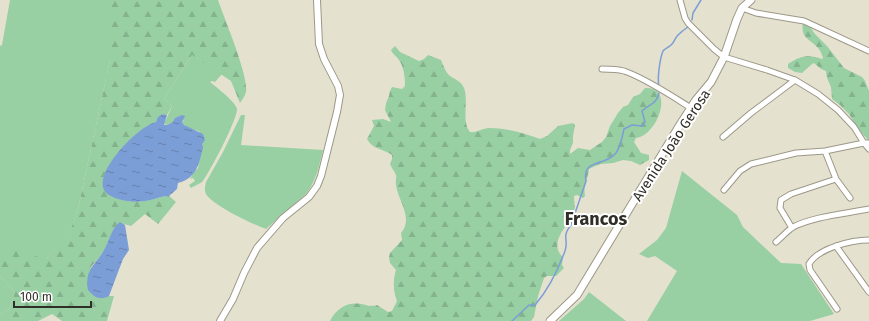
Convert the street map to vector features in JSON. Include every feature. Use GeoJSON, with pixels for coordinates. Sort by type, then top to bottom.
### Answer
{"type":"FeatureCollection","features":[{"type":"Feature","properties":{"kind":"main road","name":"Avenida João Gerosa"},"geometry":{"type":"LineString","coordinates":[[550,321],[577,295],[678,128],[711,82],[724,58],[732,30],[742,8],[751,0]]}},
{"type":"Feature","properties":{"kind":"street"},"geometry":{"type":"LineString","coordinates":[[220,321],[233,299],[257,248],[282,218],[309,197],[317,186],[321,176],[338,112],[340,95],[338,86],[324,59],[319,44],[317,0]]}},
{"type":"Feature","properties":{"kind":"street"},"geometry":{"type":"LineString","coordinates":[[680,0],[685,18],[688,22],[714,50],[724,58],[767,70],[795,80],[818,94],[838,110],[854,127],[869,149]]}},
{"type":"Feature","properties":{"kind":"street"},"geometry":{"type":"LineString","coordinates":[[742,8],[756,13],[804,21],[869,51]]}},
{"type":"Feature","properties":{"kind":"street"},"geometry":{"type":"LineString","coordinates":[[602,69],[624,71],[691,108]]}},
{"type":"Feature","properties":{"kind":"street"},"geometry":{"type":"LineString","coordinates":[[723,137],[751,113],[795,80]]}},
{"type":"Feature","properties":{"kind":"street"},"geometry":{"type":"LineString","coordinates":[[724,190],[740,171],[751,164],[796,152],[825,151],[866,143]]}},
{"type":"Feature","properties":{"kind":"street"},"geometry":{"type":"LineString","coordinates":[[825,151],[836,180],[850,198]]}},
{"type":"Feature","properties":{"kind":"street"},"geometry":{"type":"LineString","coordinates":[[792,228],[780,208],[781,200],[791,194],[836,180]]}},
{"type":"Feature","properties":{"kind":"street"},"geometry":{"type":"LineString","coordinates":[[776,242],[792,228],[830,215],[869,209]]}},
{"type":"Feature","properties":{"kind":"street"},"geometry":{"type":"LineString","coordinates":[[837,309],[810,270],[810,264],[817,255],[836,246],[869,240]]}},
{"type":"Feature","properties":{"kind":"street"},"geometry":{"type":"LineString","coordinates":[[836,246],[869,292]]}},
{"type":"Feature","properties":{"kind":"green space"},"geometry":{"type":"Polygon","coordinates":[[[10,0],[110,0],[110,60],[78,209],[68,238],[46,259],[0,276],[0,46],[2,45],[10,0]]]}},
{"type":"Feature","properties":{"kind":"green space"},"geometry":{"type":"Polygon","coordinates":[[[110,0],[218,0],[244,73],[246,93],[240,103],[231,81],[192,55],[164,99],[172,106],[167,115],[163,114],[156,122],[109,195],[121,200],[135,202],[169,196],[176,202],[158,224],[145,214],[131,226],[120,223],[112,232],[104,251],[91,267],[103,298],[114,296],[107,321],[62,321],[52,314],[38,321],[0,321],[0,315],[9,309],[15,292],[0,276],[1,247],[46,259],[68,237],[78,209],[110,60],[110,0]]]}},
{"type":"Feature","properties":{"kind":"green space"},"geometry":{"type":"Polygon","coordinates":[[[803,23],[808,24],[844,68],[862,77],[865,81],[869,91],[869,141],[858,129],[849,114],[832,99],[831,87],[826,71],[814,63],[802,73],[795,72],[788,68],[788,64],[796,59],[808,56],[823,58],[818,48],[804,35],[802,28],[803,23]]]}},
{"type":"Feature","properties":{"kind":"green space"},"geometry":{"type":"Polygon","coordinates":[[[395,46],[400,52],[419,61],[428,55],[441,60],[449,75],[460,82],[464,88],[466,99],[465,117],[467,127],[470,132],[487,128],[495,128],[515,131],[540,139],[547,136],[558,126],[573,123],[575,125],[570,154],[578,148],[590,150],[602,142],[618,113],[623,107],[628,105],[633,97],[640,94],[645,88],[654,89],[660,95],[660,112],[656,121],[651,129],[644,135],[636,138],[634,142],[641,153],[649,155],[649,160],[640,165],[631,161],[623,160],[613,163],[600,164],[589,169],[585,186],[585,196],[583,198],[577,195],[574,196],[574,213],[558,240],[558,250],[563,258],[562,265],[564,268],[556,276],[547,276],[544,278],[538,296],[534,317],[531,321],[330,321],[339,309],[347,305],[377,305],[388,312],[392,311],[397,301],[394,286],[396,270],[390,263],[389,257],[390,253],[402,240],[401,233],[405,227],[406,215],[397,191],[396,175],[390,164],[392,155],[375,147],[367,139],[374,126],[372,120],[383,119],[391,122],[385,110],[392,87],[402,89],[405,86],[402,66],[391,50],[395,46]]]}},
{"type":"Feature","properties":{"kind":"green space"},"geometry":{"type":"Polygon","coordinates":[[[192,55],[222,74],[215,82],[210,82],[230,99],[237,109],[233,123],[211,168],[202,182],[191,188],[189,185],[195,181],[193,178],[190,179],[198,168],[202,144],[199,131],[185,126],[182,122],[184,120],[167,125],[164,124],[172,106],[164,99],[192,55]]]}},
{"type":"Feature","properties":{"kind":"green space"},"geometry":{"type":"Polygon","coordinates":[[[241,115],[245,115],[241,145],[323,150],[315,179],[306,194],[266,229],[224,209],[216,204],[205,191],[206,182],[241,115]]]}},
{"type":"Feature","properties":{"kind":"green space"},"geometry":{"type":"Polygon","coordinates":[[[682,171],[737,215],[743,227],[781,263],[801,264],[834,314],[810,321],[647,321],[677,271],[655,256],[648,258],[639,254],[657,240],[666,228],[682,171]]]}},
{"type":"Feature","properties":{"kind":"green space"},"geometry":{"type":"Polygon","coordinates":[[[0,276],[15,292],[9,309],[0,315],[0,276]]]}},
{"type":"Feature","properties":{"kind":"green space"},"geometry":{"type":"Polygon","coordinates":[[[589,292],[626,321],[559,321],[584,299],[589,292]]]}},
{"type":"Feature","properties":{"kind":"water"},"geometry":{"type":"Polygon","coordinates":[[[163,114],[167,115],[164,125],[173,122],[175,118],[182,115],[185,116],[182,122],[184,125],[203,134],[205,140],[202,144],[203,147],[196,170],[189,178],[178,183],[177,189],[169,196],[136,202],[122,200],[109,195],[103,188],[103,178],[108,166],[127,142],[148,125],[156,122],[158,117],[163,114]]]}},
{"type":"Feature","properties":{"kind":"water"},"geometry":{"type":"Polygon","coordinates":[[[120,222],[125,225],[129,250],[123,259],[109,296],[97,298],[88,290],[87,283],[89,272],[104,250],[112,232],[120,222]]]}},
{"type":"Feature","properties":{"kind":"waterway"},"geometry":{"type":"LineString","coordinates":[[692,20],[693,13],[701,0]]}},
{"type":"Feature","properties":{"kind":"waterway"},"geometry":{"type":"LineString","coordinates":[[659,86],[659,68],[663,51],[669,47],[678,35],[688,27]]}},
{"type":"Feature","properties":{"kind":"waterway"},"geometry":{"type":"LineString","coordinates":[[512,321],[529,305],[535,305],[556,272],[565,251],[566,232],[571,225],[586,181],[587,169],[606,160],[616,153],[624,129],[632,125],[642,126],[645,122],[642,111],[655,102],[659,93]]}},
{"type":"Feature","properties":{"kind":"district","name":"Francos"},"geometry":{"type":"Point","coordinates":[596,219]}}]}
